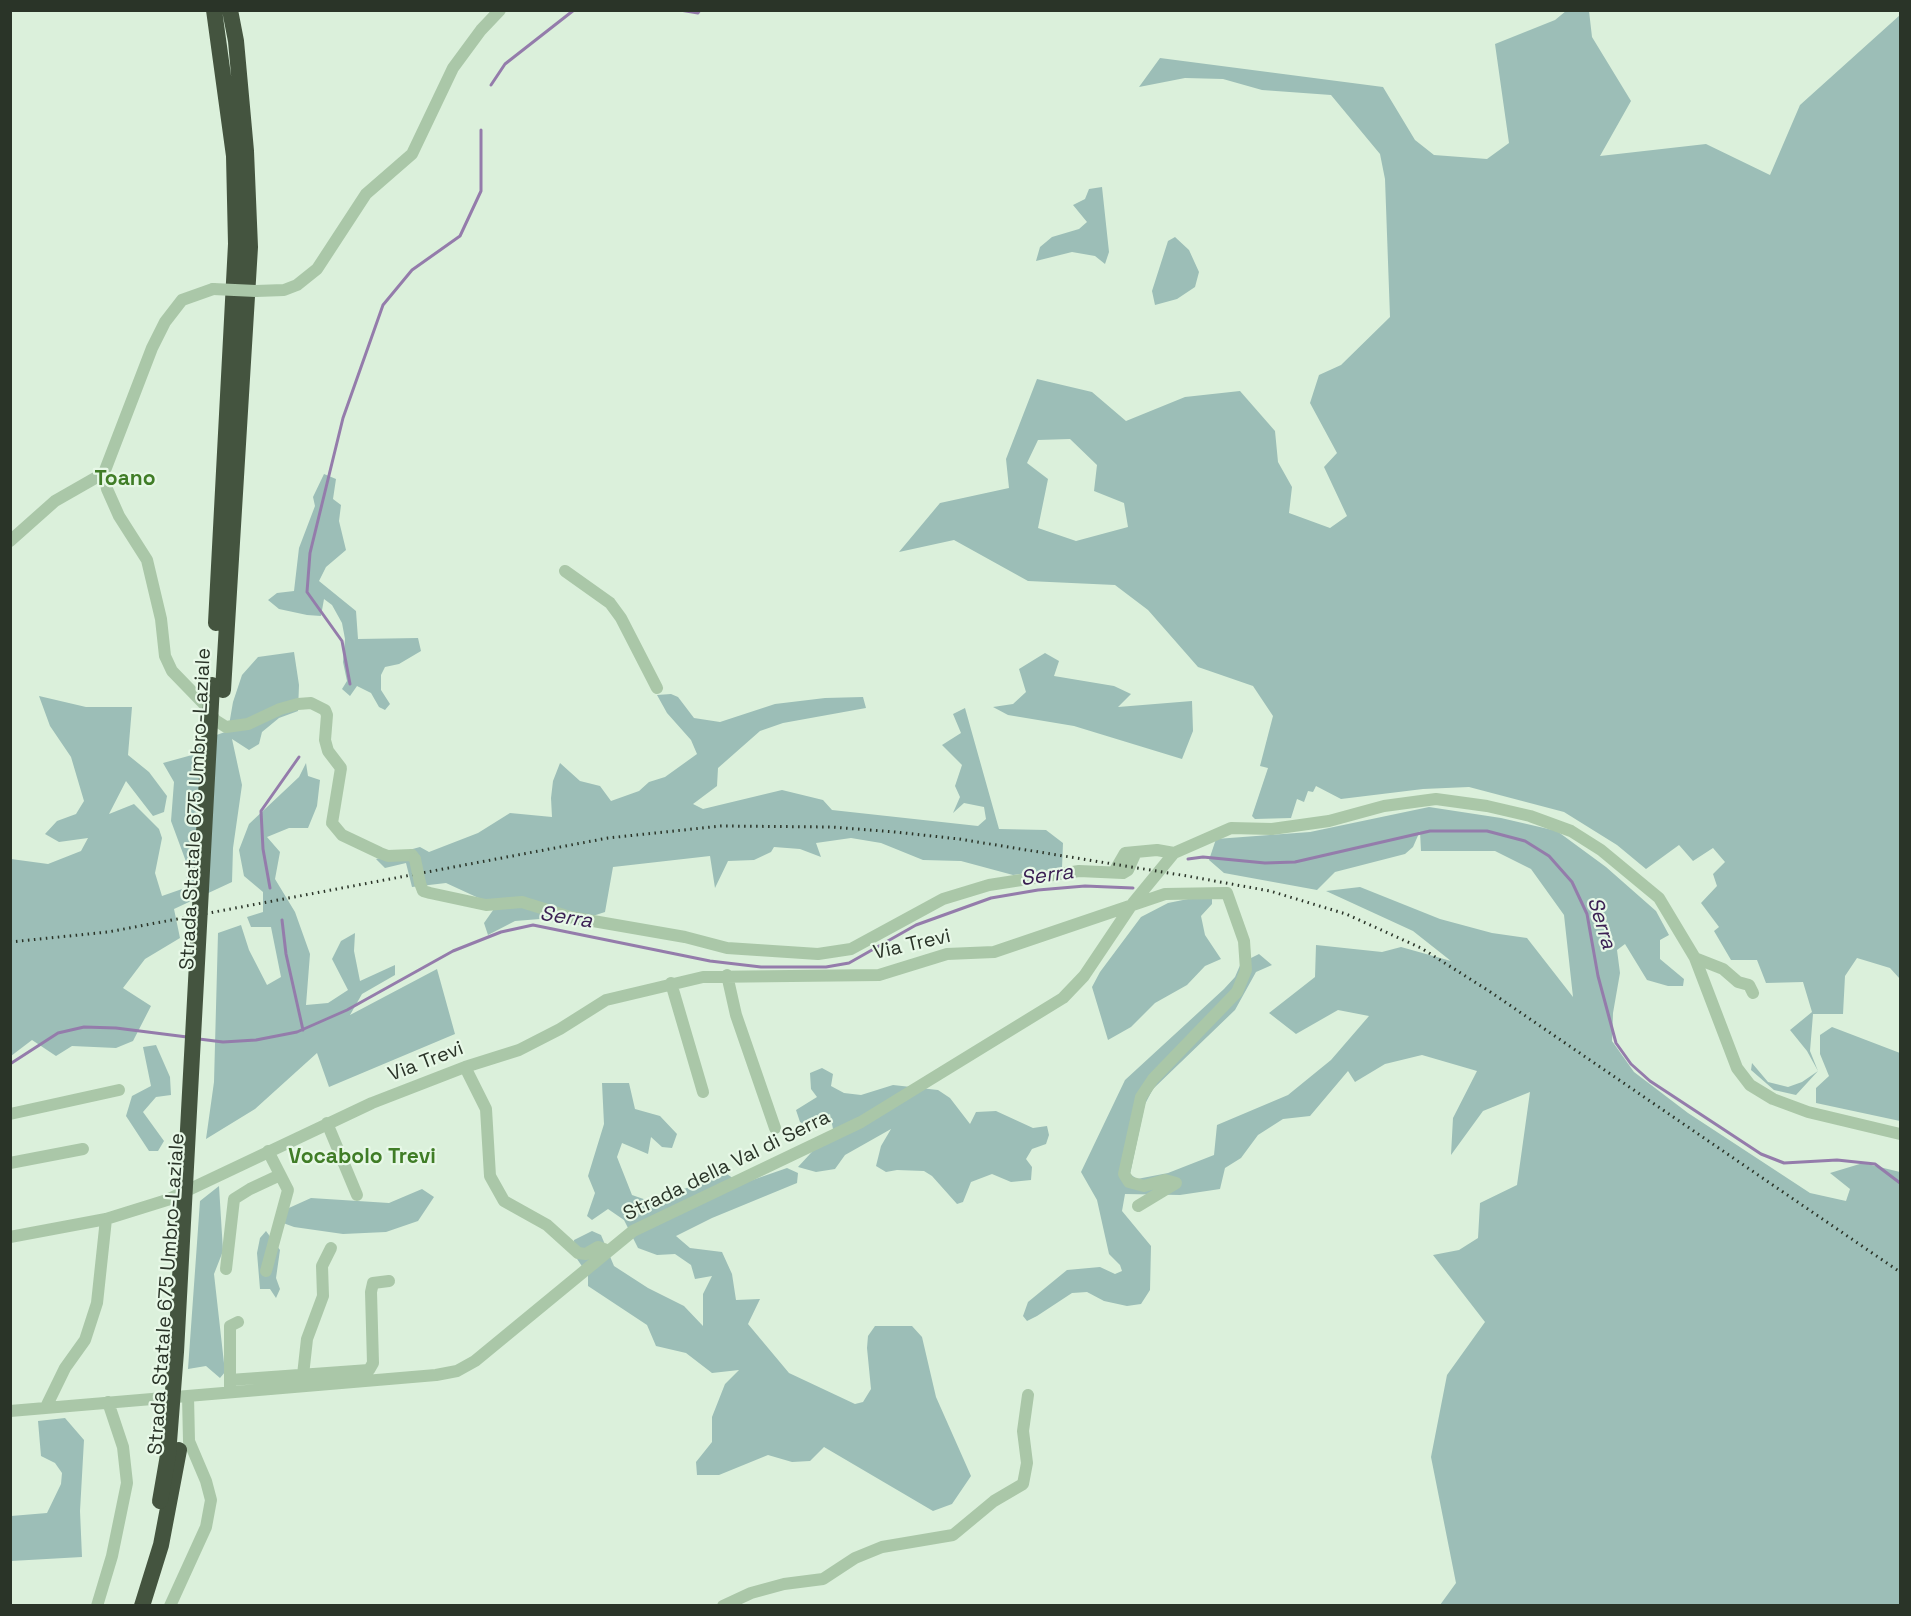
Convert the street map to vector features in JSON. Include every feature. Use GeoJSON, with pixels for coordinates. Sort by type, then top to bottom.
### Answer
{"type":"FeatureCollection","features":[{"type":"Feature","properties":{"kind":"highway","name":"Strada Statale 675 Umbro-Laziale"},"geometry":{"type":"LineString","coordinates":[[214,10],[234,156],[236,244],[218,688]]}},
{"type":"Feature","properties":{"kind":"highway","name":"Strada Statale 675 Umbro-Laziale"},"geometry":{"type":"LineString","coordinates":[[142,1605],[161,1545],[165,1502],[218,688],[250,247],[245,140],[236,41],[230,10]]}},
{"type":"Feature","properties":{"kind":"highway","name":"Strada Statale 675 Umbro-Laziale"},"geometry":{"type":"LineString","coordinates":[[134,1605],[165,1502]]}},
{"type":"Feature","properties":{"kind":"street"},"geometry":{"type":"LineString","coordinates":[[500,10],[481,30],[453,68],[412,154],[366,194],[317,269],[297,285],[284,290],[213,289],[182,300],[165,322],[152,348],[104,473],[107,489],[119,516],[147,560],[161,619],[165,656],[172,671],[204,704],[215,720],[226,727],[248,724],[280,709],[298,704],[311,703],[325,710],[327,715],[325,740],[328,751],[341,768],[332,823],[342,835],[380,853],[388,856],[412,855],[423,891],[486,905],[522,902],[570,917],[685,936],[727,948],[818,954],[851,949],[943,899],[989,885],[1079,871],[1114,872],[1122,856],[1157,850],[1174,853]]}},
{"type":"Feature","properties":{"kind":"street"},"geometry":{"type":"LineString","coordinates":[[10,541],[55,501],[104,473]]}},
{"type":"Feature","properties":{"kind":"street"},"geometry":{"type":"LineString","coordinates":[[565,571],[610,603],[621,618],[657,688]]}},
{"type":"Feature","properties":{"kind":"street","name":"Strada della Val di Serra"},"geometry":{"type":"LineString","coordinates":[[230,1386],[436,1375],[457,1371],[475,1361],[633,1231],[861,1122],[1063,999],[1084,976],[1133,903],[1174,853],[1231,828],[1272,829],[1329,821],[1384,806],[1436,799],[1487,806],[1530,816],[1571,831],[1601,850],[1659,898],[1695,958],[1737,1068],[1750,1085],[1773,1099],[1808,1112],[1900,1134]]}},
{"type":"Feature","properties":{"kind":"street"},"geometry":{"type":"LineString","coordinates":[[1133,903],[1165,894],[1227,893],[1244,941],[1246,970],[1237,992],[1153,1079],[1141,1097],[1124,1174],[1129,1182],[1144,1186],[1165,1180],[1176,1183],[1138,1206]]}},
{"type":"Feature","properties":{"kind":"street","name":"Via Trevi"},"geometry":{"type":"LineString","coordinates":[[10,1237],[106,1219],[167,1200],[327,1123],[465,1067],[519,1050],[560,1029],[606,1000],[671,983],[727,975],[879,975],[947,954],[994,952],[1046,936],[1133,903]]}},
{"type":"Feature","properties":{"kind":"street"},"geometry":{"type":"LineString","coordinates":[[1695,958],[1723,969],[1738,982],[1749,985],[1753,993]]}},
{"type":"Feature","properties":{"kind":"street"},"geometry":{"type":"LineString","coordinates":[[727,975],[735,1015],[775,1128]]}},
{"type":"Feature","properties":{"kind":"street"},"geometry":{"type":"LineString","coordinates":[[671,983],[703,1092]]}},
{"type":"Feature","properties":{"kind":"street"},"geometry":{"type":"LineString","coordinates":[[465,1067],[486,1109],[490,1176],[504,1200],[548,1225],[578,1253],[586,1254],[598,1247],[609,1251]]}},
{"type":"Feature","properties":{"kind":"street"},"geometry":{"type":"LineString","coordinates":[[10,1114],[119,1090]]}},
{"type":"Feature","properties":{"kind":"street"},"geometry":{"type":"LineString","coordinates":[[327,1123],[357,1195]]}},
{"type":"Feature","properties":{"kind":"street"},"geometry":{"type":"LineString","coordinates":[[10,1163],[83,1149]]}},
{"type":"Feature","properties":{"kind":"street"},"geometry":{"type":"LineString","coordinates":[[266,1271],[288,1190],[268,1151]]}},
{"type":"Feature","properties":{"kind":"street"},"geometry":{"type":"LineString","coordinates":[[226,1269],[234,1199],[280,1176]]}},
{"type":"Feature","properties":{"kind":"street"},"geometry":{"type":"LineString","coordinates":[[46,1407],[65,1368],[85,1340],[97,1303],[106,1219]]}},
{"type":"Feature","properties":{"kind":"street"},"geometry":{"type":"LineString","coordinates":[[303,1375],[307,1339],[322,1296],[322,1266],[331,1248]]}},
{"type":"Feature","properties":{"kind":"street","name":"Strada della Val di Serra"},"geometry":{"type":"LineString","coordinates":[[10,1411],[188,1396],[230,1386],[303,1375],[369,1370],[373,1363],[371,1292],[374,1283],[389,1281]]}},
{"type":"Feature","properties":{"kind":"street"},"geometry":{"type":"LineString","coordinates":[[230,1386],[230,1326],[238,1322]]}},
{"type":"Feature","properties":{"kind":"street"},"geometry":{"type":"LineString","coordinates":[[723,1605],[762,1590],[823,1580],[855,1558],[882,1547],[953,1535],[994,1501],[1023,1484],[1027,1464],[1023,1431],[1028,1395]]}},
{"type":"Feature","properties":{"kind":"street"},"geometry":{"type":"LineString","coordinates":[[170,1605],[206,1527],[211,1500],[206,1481],[189,1441],[188,1396]]}},
{"type":"Feature","properties":{"kind":"street"},"geometry":{"type":"LineString","coordinates":[[97,1605],[112,1556],[127,1483],[123,1447],[108,1402]]}},
{"type":"Feature","properties":{"kind":"shaded area"},"geometry":{"type":"Polygon","coordinates":[[[1566,11],[1589,11],[1592,37],[1631,101],[1600,156],[1706,144],[1770,175],[1800,105],[1900,15],[1900,979],[1890,968],[1857,958],[1845,976],[1843,1014],[1813,1014],[1810,1051],[1818,1071],[1807,1051],[1790,1030],[1812,1012],[1803,982],[1766,983],[1757,960],[1731,960],[1714,931],[1719,927],[1701,903],[1717,886],[1713,874],[1725,862],[1713,848],[1693,861],[1679,845],[1646,869],[1617,845],[1564,812],[1469,787],[1423,789],[1341,799],[1316,786],[1313,792],[1308,791],[1304,802],[1297,799],[1291,818],[1255,819],[1252,816],[1268,768],[1260,766],[1273,716],[1253,686],[1198,667],[1148,610],[1115,585],[1028,581],[954,540],[899,552],[940,503],[1009,488],[1006,459],[1037,379],[1092,392],[1126,421],[1185,397],[1240,391],[1275,431],[1278,462],[1292,487],[1289,513],[1330,528],[1347,516],[1324,467],[1337,453],[1310,403],[1319,375],[1341,365],[1390,317],[1385,179],[1380,154],[1331,95],[1262,90],[1223,79],[1185,78],[1139,87],[1160,58],[1383,87],[1415,140],[1434,155],[1487,159],[1509,143],[1495,44],[1555,20],[1566,11]],[[1070,439],[1038,440],[1027,463],[1048,479],[1038,528],[1076,541],[1128,527],[1124,503],[1094,491],[1097,465],[1070,439]]]}},
{"type":"Feature","properties":{"kind":"shaded area"},"geometry":{"type":"Polygon","coordinates":[[[1102,187],[1109,252],[1105,264],[1095,256],[1072,252],[1036,261],[1040,247],[1052,237],[1079,229],[1087,222],[1073,205],[1085,199],[1089,189],[1102,187]]]}},
{"type":"Feature","properties":{"kind":"shaded area"},"geometry":{"type":"Polygon","coordinates":[[[1175,237],[1189,250],[1199,272],[1195,287],[1177,299],[1155,305],[1152,291],[1168,241],[1175,237]]]}},
{"type":"Feature","properties":{"kind":"shaded area"},"geometry":{"type":"Polygon","coordinates":[[[324,474],[336,479],[333,499],[341,505],[339,521],[346,550],[326,567],[319,581],[356,611],[358,639],[418,638],[421,651],[399,664],[385,667],[381,675],[381,690],[390,704],[385,710],[379,707],[371,693],[357,686],[350,696],[342,689],[347,681],[343,662],[345,639],[342,623],[332,605],[324,599],[321,616],[307,615],[279,609],[268,600],[277,593],[294,591],[299,548],[315,506],[313,497],[324,474]]]}},
{"type":"Feature","properties":{"kind":"shaded area"},"geometry":{"type":"Polygon","coordinates":[[[294,652],[299,685],[298,711],[279,718],[262,732],[259,744],[249,750],[232,739],[242,785],[233,848],[232,882],[174,909],[180,938],[145,959],[123,988],[151,1006],[133,1041],[116,1048],[72,1046],[56,1056],[32,1040],[11,1056],[11,859],[48,864],[81,851],[88,838],[59,842],[45,834],[57,821],[76,814],[84,801],[71,757],[50,726],[39,696],[86,707],[132,707],[128,755],[149,772],[167,796],[164,812],[153,816],[126,781],[109,814],[134,804],[159,829],[162,838],[155,873],[162,896],[185,888],[188,867],[171,821],[174,782],[163,763],[192,755],[196,742],[228,731],[233,702],[242,675],[258,657],[294,652]]]}},
{"type":"Feature","properties":{"kind":"shaded area"},"geometry":{"type":"Polygon","coordinates":[[[1045,653],[1059,661],[1054,676],[1114,686],[1131,694],[1118,707],[1192,701],[1193,731],[1182,759],[1074,726],[1008,715],[993,707],[1013,704],[1026,692],[1019,669],[1045,653]]]}},
{"type":"Feature","properties":{"kind":"shaded area"},"geometry":{"type":"Polygon","coordinates":[[[671,694],[678,697],[694,718],[720,722],[775,704],[825,698],[863,697],[866,708],[783,723],[760,731],[718,768],[717,786],[693,804],[703,809],[782,790],[823,800],[832,810],[978,826],[986,819],[984,807],[964,803],[953,813],[960,797],[955,786],[962,765],[942,745],[961,733],[953,714],[965,708],[999,829],[1046,830],[1063,843],[1062,868],[1013,875],[961,861],[923,860],[881,843],[851,838],[816,843],[821,857],[800,849],[774,847],[771,852],[754,860],[728,861],[715,888],[710,856],[613,867],[605,912],[568,924],[540,919],[515,921],[488,935],[484,923],[496,906],[446,883],[412,887],[406,863],[385,868],[376,859],[420,847],[429,852],[478,833],[510,813],[552,817],[553,781],[560,763],[580,781],[600,786],[611,801],[639,791],[649,782],[665,777],[697,754],[691,740],[667,713],[657,695],[671,694]]]}},
{"type":"Feature","properties":{"kind":"shaded area"},"geometry":{"type":"Polygon","coordinates":[[[306,763],[308,776],[320,780],[317,806],[308,828],[289,828],[267,837],[280,852],[275,879],[295,912],[310,954],[306,1005],[328,1003],[348,990],[332,959],[341,941],[355,933],[354,951],[360,981],[395,965],[395,975],[362,994],[350,1015],[437,969],[455,1034],[329,1087],[317,1053],[255,1109],[206,1139],[214,1082],[218,933],[241,925],[249,950],[267,985],[281,977],[271,927],[251,927],[247,917],[263,912],[263,892],[244,876],[239,850],[249,824],[299,777],[306,763]]]}},
{"type":"Feature","properties":{"kind":"shaded area"},"geometry":{"type":"Polygon","coordinates":[[[1429,807],[1501,818],[1557,831],[1606,867],[1656,911],[1669,935],[1660,940],[1660,959],[1684,979],[1683,986],[1668,986],[1647,980],[1625,944],[1617,950],[1620,973],[1613,1013],[1612,1041],[1634,1072],[1688,1113],[1810,1193],[1846,1201],[1850,1189],[1830,1173],[1863,1163],[1900,1172],[1900,1605],[1440,1605],[1456,1583],[1431,1457],[1447,1375],[1485,1322],[1433,1255],[1459,1250],[1478,1238],[1480,1203],[1517,1185],[1530,1092],[1483,1111],[1451,1155],[1453,1118],[1477,1071],[1422,1055],[1385,1064],[1355,1082],[1348,1071],[1310,1116],[1283,1119],[1258,1135],[1241,1158],[1225,1168],[1220,1189],[1180,1195],[1125,1194],[1122,1211],[1151,1246],[1150,1290],[1141,1304],[1127,1306],[1104,1301],[1087,1292],[1072,1293],[1027,1321],[1023,1316],[1028,1302],[1067,1270],[1100,1267],[1115,1274],[1122,1271],[1120,1265],[1109,1254],[1097,1200],[1081,1172],[1125,1080],[1224,989],[1235,977],[1241,963],[1259,954],[1272,965],[1256,972],[1235,1010],[1153,1089],[1145,1104],[1130,1174],[1137,1179],[1168,1173],[1214,1155],[1217,1125],[1288,1095],[1331,1060],[1369,1016],[1338,1010],[1296,1034],[1269,1013],[1315,977],[1316,945],[1382,952],[1401,947],[1451,961],[1413,931],[1326,891],[1360,887],[1440,919],[1492,933],[1527,938],[1573,997],[1564,915],[1531,869],[1495,851],[1421,851],[1420,831],[1413,847],[1405,854],[1335,872],[1317,890],[1224,873],[1209,860],[1216,839],[1310,832],[1429,807]]]}},
{"type":"Feature","properties":{"kind":"shaded area"},"geometry":{"type":"Polygon","coordinates":[[[1203,896],[1212,897],[1212,904],[1201,916],[1205,935],[1221,959],[1205,966],[1187,985],[1155,1003],[1131,1027],[1108,1040],[1092,987],[1100,972],[1141,917],[1168,903],[1203,896]]]}},
{"type":"Feature","properties":{"kind":"shaded area"},"geometry":{"type":"Polygon","coordinates":[[[1832,1027],[1900,1053],[1900,1121],[1816,1103],[1816,1088],[1829,1076],[1820,1054],[1820,1035],[1832,1027]]]}},
{"type":"Feature","properties":{"kind":"shaded area"},"geometry":{"type":"Polygon","coordinates":[[[156,1045],[170,1077],[171,1095],[156,1097],[143,1112],[164,1141],[158,1151],[149,1151],[126,1116],[132,1096],[151,1086],[143,1047],[156,1045]]]}},
{"type":"Feature","properties":{"kind":"shaded area"},"geometry":{"type":"Polygon","coordinates":[[[1752,1063],[1768,1082],[1788,1087],[1802,1082],[1818,1071],[1796,1095],[1774,1090],[1751,1070],[1752,1063]]]}},
{"type":"Feature","properties":{"kind":"shaded area"},"geometry":{"type":"Polygon","coordinates":[[[822,1068],[833,1074],[831,1086],[844,1093],[861,1095],[893,1085],[938,1090],[950,1098],[970,1124],[976,1112],[996,1111],[1033,1128],[1047,1126],[1049,1135],[1046,1144],[1032,1149],[1026,1159],[1032,1167],[1031,1180],[1011,1182],[992,1174],[971,1182],[963,1202],[957,1204],[932,1176],[924,1171],[886,1172],[876,1166],[881,1146],[891,1129],[845,1155],[835,1169],[816,1172],[798,1167],[833,1129],[830,1114],[806,1125],[800,1122],[796,1110],[817,1097],[811,1089],[810,1073],[822,1068]]]}},
{"type":"Feature","properties":{"kind":"shaded area"},"geometry":{"type":"Polygon","coordinates":[[[602,1083],[629,1083],[635,1109],[660,1116],[677,1134],[672,1148],[662,1147],[651,1137],[648,1154],[622,1143],[617,1157],[632,1195],[655,1203],[678,1191],[727,1174],[741,1184],[787,1168],[798,1173],[797,1183],[712,1218],[676,1236],[690,1248],[722,1252],[732,1274],[736,1300],[760,1299],[748,1324],[789,1373],[855,1404],[863,1402],[871,1389],[867,1348],[868,1336],[875,1326],[912,1326],[922,1337],[936,1397],[971,1476],[952,1504],[933,1511],[824,1447],[810,1461],[792,1462],[768,1455],[719,1475],[697,1475],[696,1462],[712,1442],[712,1417],[725,1384],[739,1370],[712,1373],[686,1353],[656,1346],[647,1325],[588,1286],[588,1275],[575,1256],[574,1240],[592,1231],[601,1235],[614,1266],[648,1288],[684,1306],[703,1326],[703,1294],[712,1276],[695,1279],[691,1265],[675,1254],[657,1255],[638,1248],[624,1220],[608,1209],[592,1220],[587,1216],[595,1193],[588,1176],[604,1124],[602,1083]]]}},
{"type":"Feature","properties":{"kind":"shaded area"},"geometry":{"type":"Polygon","coordinates":[[[219,1186],[223,1251],[214,1274],[225,1372],[220,1378],[206,1366],[188,1369],[200,1201],[219,1186]]]}},
{"type":"Feature","properties":{"kind":"shaded area"},"geometry":{"type":"Polygon","coordinates":[[[422,1189],[434,1197],[418,1221],[386,1232],[343,1234],[294,1227],[275,1220],[280,1212],[311,1198],[389,1203],[422,1189]]]}},
{"type":"Feature","properties":{"kind":"shaded area"},"geometry":{"type":"Polygon","coordinates":[[[266,1231],[280,1250],[276,1278],[280,1289],[276,1298],[270,1289],[260,1289],[257,1253],[260,1238],[266,1231]]]}},
{"type":"Feature","properties":{"kind":"shaded area"},"geometry":{"type":"Polygon","coordinates":[[[65,1418],[84,1440],[80,1511],[82,1557],[11,1561],[11,1516],[47,1513],[61,1484],[62,1473],[55,1463],[41,1456],[38,1421],[65,1418]]]}},
{"type":"Feature","properties":{"kind":"waterway"},"geometry":{"type":"LineString","coordinates":[[491,85],[505,64],[574,10]]}},
{"type":"Feature","properties":{"kind":"waterway"},"geometry":{"type":"LineString","coordinates":[[680,10],[698,13],[700,10]]}},
{"type":"Feature","properties":{"kind":"waterway"},"geometry":{"type":"LineString","coordinates":[[350,684],[342,641],[307,592],[310,553],[343,418],[383,305],[412,270],[460,236],[481,191],[481,130]]}},
{"type":"Feature","properties":{"kind":"waterway"},"geometry":{"type":"LineString","coordinates":[[270,888],[263,849],[261,811],[299,757]]}},
{"type":"Feature","properties":{"kind":"waterway","name":"Serra"},"geometry":{"type":"LineString","coordinates":[[1188,859],[1203,857],[1265,863],[1295,862],[1430,831],[1487,831],[1525,841],[1549,856],[1572,882],[1587,914],[1598,976],[1616,1043],[1631,1064],[1650,1081],[1761,1154],[1784,1163],[1837,1160],[1875,1164],[1900,1183]]}},
{"type":"Feature","properties":{"kind":"waterway","name":"Serra"},"geometry":{"type":"LineString","coordinates":[[199,1039],[223,1042],[256,1040],[297,1032],[347,1010],[453,951],[501,932],[533,925],[710,961],[761,967],[826,967],[849,963],[916,925],[991,898],[1038,890],[1085,886],[1133,888]]}},
{"type":"Feature","properties":{"kind":"waterway"},"geometry":{"type":"LineString","coordinates":[[282,920],[286,954],[303,1030]]}},
{"type":"Feature","properties":{"kind":"waterway","name":"Serra"},"geometry":{"type":"LineString","coordinates":[[10,1064],[58,1033],[84,1027],[116,1028],[187,1037]]}},
{"type":"Feature","properties":{"kind":"railway"},"geometry":{"type":"LineString","coordinates":[[10,942],[108,932],[608,838],[721,826],[831,827],[895,832],[959,839],[1187,876],[1270,891],[1346,914],[1421,948],[1489,991],[1900,1272]]}},
{"type":"Feature","properties":{"kind":"district","name":"Toano"},"geometry":{"type":"Point","coordinates":[125,479]}},
{"type":"Feature","properties":{"kind":"district","name":"Vocabolo Trevi"},"geometry":{"type":"Point","coordinates":[362,1157]}}]}
